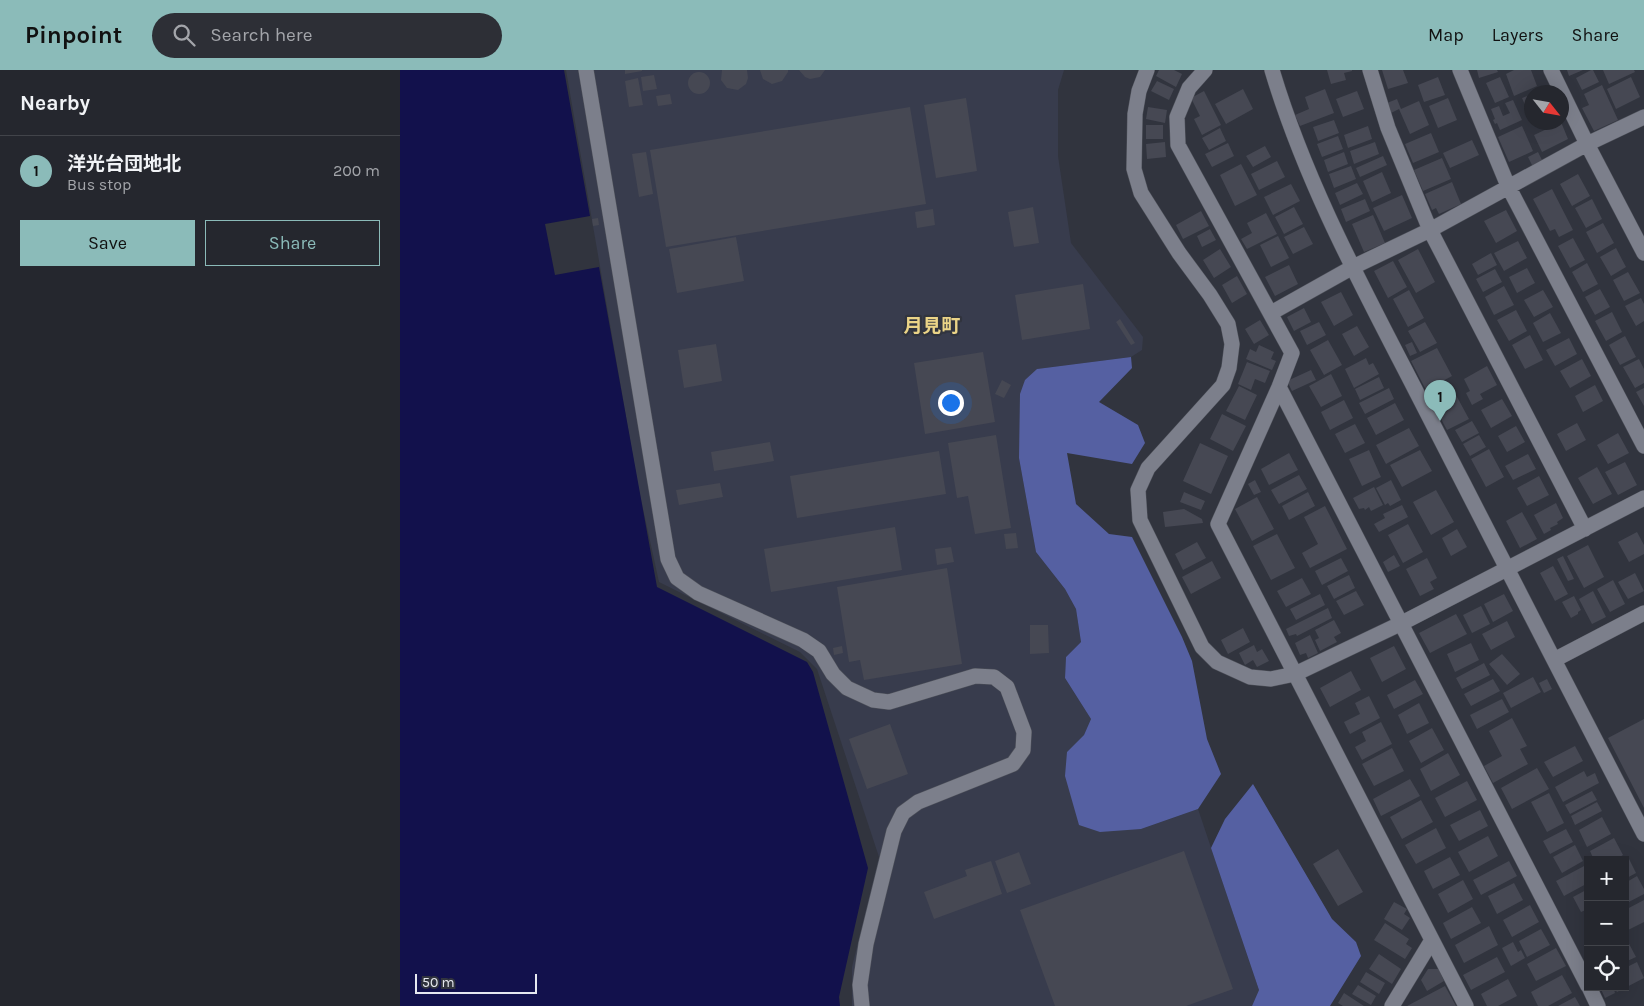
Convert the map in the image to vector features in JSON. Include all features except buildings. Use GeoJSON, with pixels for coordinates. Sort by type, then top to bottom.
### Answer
{"type":"FeatureCollection","features":[{"type":"Feature","properties":{"kind":"street"},"geometry":{"type":"LineString","coordinates":[[586,70],[668,560],[677,578],[698,593],[803,640],[819,651],[833,674],[847,688],[873,700],[889,702],[975,676],[994,677],[1007,688],[1024,732],[1023,750],[1014,764],[918,802],[903,813],[894,831],[866,944],[860,985],[862,1006]]}},
{"type":"Feature","properties":{"kind":"street"},"geometry":{"type":"LineString","coordinates":[[1147,70],[1139,91],[1135,114],[1134,169],[1141,193],[1179,253],[1210,295],[1228,324],[1232,344],[1229,368],[1223,385],[1148,468],[1138,490],[1140,520],[1202,647],[1217,662],[1250,677],[1271,679],[1294,674],[1402,623],[1644,498]]}},
{"type":"Feature","properties":{"kind":"street"},"geometry":{"type":"LineString","coordinates":[[1205,70],[1189,88],[1177,117],[1178,145],[1292,352],[1279,387],[1218,524],[1466,1006]]}},
{"type":"Feature","properties":{"kind":"street"},"geometry":{"type":"LineString","coordinates":[[1272,70],[1307,171],[1353,267],[1506,569],[1644,834]]}},
{"type":"Feature","properties":{"kind":"street"},"geometry":{"type":"LineString","coordinates":[[1370,70],[1388,128],[1430,230],[1585,529]]}},
{"type":"Feature","properties":{"kind":"street"},"geometry":{"type":"LineString","coordinates":[[1460,70],[1508,186],[1644,446]]}},
{"type":"Feature","properties":{"kind":"street"},"geometry":{"type":"LineString","coordinates":[[1551,70],[1644,253]]}},
{"type":"Feature","properties":{"kind":"street"},"geometry":{"type":"LineString","coordinates":[[1271,313],[1353,267],[1430,230],[1587,144],[1644,117]]}},
{"type":"Feature","properties":{"kind":"street"},"geometry":{"type":"LineString","coordinates":[[1279,387],[1584,978]]}},
{"type":"Feature","properties":{"kind":"street"},"geometry":{"type":"LineString","coordinates":[[1554,660],[1644,613]]}},
{"type":"Feature","properties":{"kind":"street"},"geometry":{"type":"LineString","coordinates":[[1392,1006],[1432,940]]}},
{"type":"Feature","properties":{"kind":"street"},"geometry":{"type":"LineString","coordinates":[[1590,991],[1598,1006]]}},
{"type":"Feature","properties":{"kind":"shaded area"},"geometry":{"type":"Polygon","coordinates":[[[400,70],[564,70],[590,216],[545,224],[555,275],[599,267],[657,587],[807,662],[813,672],[868,868],[839,997],[840,1006],[400,1006],[400,70]]]}},
{"type":"Feature","properties":{"kind":"shaded area"},"geometry":{"type":"Polygon","coordinates":[[[566,70],[1064,70],[1058,90],[1058,156],[1071,243],[1143,337],[1142,350],[1131,357],[1037,369],[1019,458],[1036,552],[1065,589],[1076,609],[1081,642],[1066,657],[1065,678],[1091,719],[1084,735],[1067,752],[1141,829],[1198,809],[1259,990],[1252,1006],[852,1006],[852,967],[879,857],[817,669],[800,652],[659,582],[638,486],[566,70]]]}},
{"type":"Feature","properties":{"kind":"shaded area"},"geometry":{"type":"Polygon","coordinates":[[[1131,357],[1132,368],[1099,402],[1138,425],[1145,443],[1132,464],[1067,453],[1076,504],[1109,534],[1132,537],[1192,661],[1207,739],[1221,774],[1198,809],[1141,829],[1100,832],[1079,825],[1065,776],[1067,752],[1084,735],[1091,719],[1065,678],[1066,657],[1081,642],[1076,609],[1065,589],[1036,552],[1019,458],[1020,394],[1025,380],[1037,369],[1131,357]]]}},
{"type":"Feature","properties":{"kind":"shaded area"},"geometry":{"type":"Polygon","coordinates":[[[1253,784],[1332,919],[1356,942],[1361,956],[1330,1006],[1252,1006],[1259,990],[1211,848],[1225,819],[1253,784]]]}},
{"type":"Feature","properties":{"kind":"place","name":"洋光台団地北"},"geometry":{"type":"Point","coordinates":[1440,421]}},
{"type":"Feature","properties":{"kind":"district","name":"月見町"},"geometry":{"type":"Point","coordinates":[932,326]}}]}
